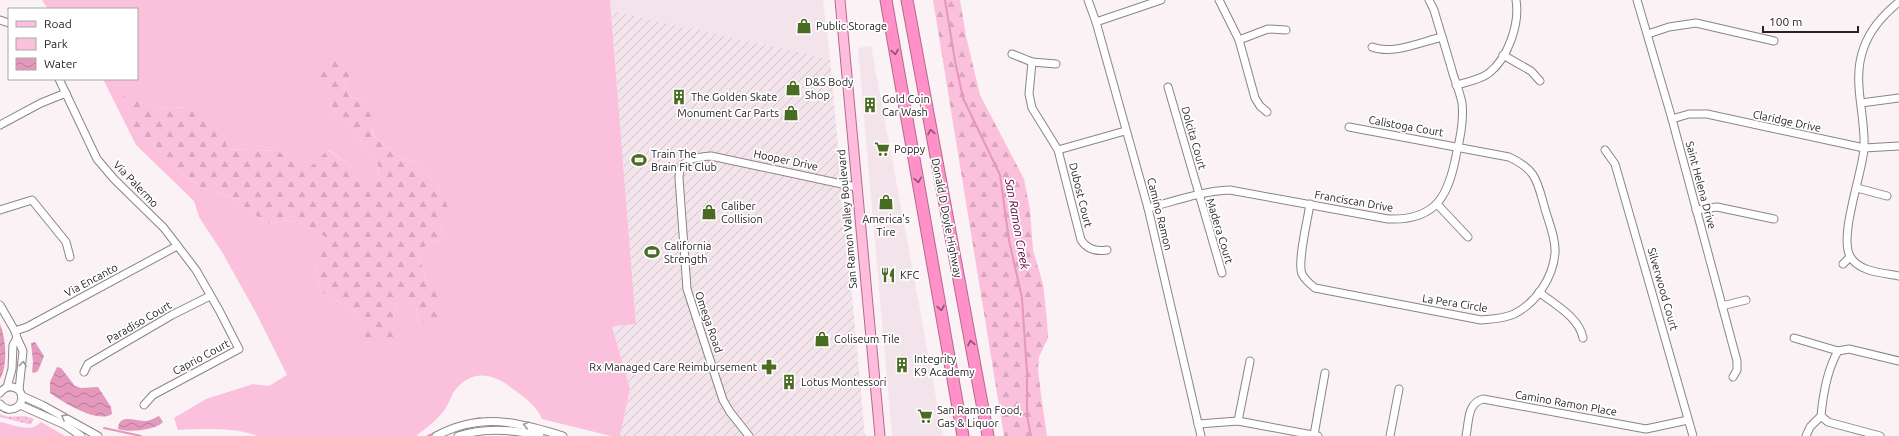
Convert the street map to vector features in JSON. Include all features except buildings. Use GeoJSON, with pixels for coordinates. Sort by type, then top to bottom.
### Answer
{"type":"FeatureCollection","features":[{"type":"Feature","properties":{"kind":"highway","name":"Donald D Doyle Highway"},"geometry":{"type":"LineString","coordinates":[[886,0],[963,436]]}},
{"type":"Feature","properties":{"kind":"highway","name":"Donald D Doyle Highway"},"geometry":{"type":"LineString","coordinates":[[907,0],[988,436]]}},
{"type":"Feature","properties":{"kind":"main road","name":"San Ramon Valley Boulevard"},"geometry":{"type":"LineString","coordinates":[[840,0],[880,436]]}},
{"type":"Feature","properties":{"kind":"street","name":"Camino Ramon"},"geometry":{"type":"LineString","coordinates":[[1088,0],[1096,22],[1125,131],[1148,208],[1201,436]]}},
{"type":"Feature","properties":{"kind":"street"},"geometry":{"type":"LineString","coordinates":[[1096,22],[1161,0]]}},
{"type":"Feature","properties":{"kind":"street"},"geometry":{"type":"LineString","coordinates":[[1219,0],[1239,40],[1255,98],[1260,106],[1267,112]]}},
{"type":"Feature","properties":{"kind":"street","name":"Franciscan Drive"},"geometry":{"type":"LineString","coordinates":[[1148,208],[1217,190],[1230,190],[1388,219],[1411,218],[1425,212],[1437,204],[1446,192],[1452,178],[1463,122],[1462,102],[1434,10],[1429,0]]}},
{"type":"Feature","properties":{"kind":"street"},"geometry":{"type":"LineString","coordinates":[[1456,85],[1488,74],[1503,55],[1511,41],[1516,25],[1518,12],[1516,0]]}},
{"type":"Feature","properties":{"kind":"street","name":"Saint Helena Drive"},"geometry":{"type":"LineString","coordinates":[[1637,0],[1672,118],[1737,361],[1737,370],[1733,377]]}},
{"type":"Feature","properties":{"kind":"street"},"geometry":{"type":"LineString","coordinates":[[1899,2],[1885,13],[1874,27],[1864,47],[1859,68],[1858,86],[1861,103],[1864,148],[1848,228],[1847,246],[1850,257],[1859,265],[1876,272],[1899,276]]}},
{"type":"Feature","properties":{"kind":"street"},"geometry":{"type":"LineString","coordinates":[[1648,34],[1669,27],[1696,23],[1774,41]]}},
{"type":"Feature","properties":{"kind":"street"},"geometry":{"type":"LineString","coordinates":[[1239,40],[1268,29],[1286,30]]}},
{"type":"Feature","properties":{"kind":"street"},"geometry":{"type":"LineString","coordinates":[[1372,47],[1380,50],[1390,50],[1442,37]]}},
{"type":"Feature","properties":{"kind":"street"},"geometry":{"type":"LineString","coordinates":[[1012,54],[1032,62],[1056,64]]}},
{"type":"Feature","properties":{"kind":"street"},"geometry":{"type":"LineString","coordinates":[[1503,55],[1531,71],[1540,81]]}},
{"type":"Feature","properties":{"kind":"street","name":"Dubost Court"},"geometry":{"type":"LineString","coordinates":[[1032,62],[1029,94],[1032,108],[1058,150],[1081,240],[1084,246],[1091,249],[1098,251],[1107,250]]}},
{"type":"Feature","properties":{"kind":"street","name":"Via Palermo"},"geometry":{"type":"LineString","coordinates":[[59,80],[97,158],[114,179],[164,228],[196,270],[210,296]]}},
{"type":"Feature","properties":{"kind":"street","name":"Dolcita Court"},"geometry":{"type":"LineString","coordinates":[[1168,87],[1198,194]]}},
{"type":"Feature","properties":{"kind":"street"},"geometry":{"type":"LineString","coordinates":[[0,125],[41,103],[66,93]]}},
{"type":"Feature","properties":{"kind":"street"},"geometry":{"type":"LineString","coordinates":[[1861,103],[1899,98]]}},
{"type":"Feature","properties":{"kind":"street","name":"Claridge Drive"},"geometry":{"type":"LineString","coordinates":[[1672,118],[1689,114],[1707,114],[1864,148],[1899,146]]}},
{"type":"Feature","properties":{"kind":"street","name":"Calistoga Court"},"geometry":{"type":"LineString","coordinates":[[1350,127],[1458,147]]}},
{"type":"Feature","properties":{"kind":"street","name":"Dubost Court"},"geometry":{"type":"LineString","coordinates":[[1058,150],[1125,131]]}},
{"type":"Feature","properties":{"kind":"street","name":"La Pera Circle"},"geometry":{"type":"LineString","coordinates":[[1310,204],[1300,262],[1301,272],[1307,281],[1315,288],[1481,320],[1498,319],[1513,314],[1528,305],[1546,282],[1555,254],[1553,237],[1536,180],[1531,170],[1522,163],[1510,157],[1458,147]]}},
{"type":"Feature","properties":{"kind":"street","name":"Silverwood Court"},"geometry":{"type":"LineString","coordinates":[[1605,150],[1615,164],[1693,436]]}},
{"type":"Feature","properties":{"kind":"street","name":"Hooper Drive"},"geometry":{"type":"LineString","coordinates":[[711,156],[856,187]]}},
{"type":"Feature","properties":{"kind":"street","name":"Omega Road"},"geometry":{"type":"LineString","coordinates":[[711,156],[694,157],[688,159],[681,167],[679,173],[687,289],[723,400],[730,412],[750,436]]}},
{"type":"Feature","properties":{"kind":"street"},"geometry":{"type":"LineString","coordinates":[[1857,188],[1887,196]]}},
{"type":"Feature","properties":{"kind":"street","name":"Madera Court"},"geometry":{"type":"LineString","coordinates":[[1198,194],[1222,273]]}},
{"type":"Feature","properties":{"kind":"street"},"geometry":{"type":"LineString","coordinates":[[0,210],[32,200],[66,242],[70,257]]}},
{"type":"Feature","properties":{"kind":"street"},"geometry":{"type":"LineString","coordinates":[[1437,204],[1468,236]]}},
{"type":"Feature","properties":{"kind":"street"},"geometry":{"type":"LineString","coordinates":[[1696,210],[1717,207],[1774,219]]}},
{"type":"Feature","properties":{"kind":"street","name":"Via Encanto"},"geometry":{"type":"LineString","coordinates":[[16,334],[28,326],[177,246]]}},
{"type":"Feature","properties":{"kind":"street"},"geometry":{"type":"LineString","coordinates":[[1843,264],[1850,257]]}},
{"type":"Feature","properties":{"kind":"street"},"geometry":{"type":"LineString","coordinates":[[1539,292],[1575,321],[1581,330],[1583,338]]}},
{"type":"Feature","properties":{"kind":"street","name":"Paradiso Court"},"geometry":{"type":"LineString","coordinates":[[84,372],[88,364],[172,315],[210,296]]}},
{"type":"Feature","properties":{"kind":"street","name":"Caprio Court"},"geometry":{"type":"LineString","coordinates":[[144,405],[153,395],[239,349],[210,296]]}},
{"type":"Feature","properties":{"kind":"street"},"geometry":{"type":"LineString","coordinates":[[1722,306],[1746,300]]}},
{"type":"Feature","properties":{"kind":"street"},"geometry":{"type":"LineString","coordinates":[[0,305],[16,334],[23,351],[20,405]]}},
{"type":"Feature","properties":{"kind":"street"},"geometry":{"type":"LineString","coordinates":[[2,390],[12,369],[13,345],[16,334]]}},
{"type":"Feature","properties":{"kind":"street"},"geometry":{"type":"LineString","coordinates":[[1794,338],[1838,351],[1849,348],[1899,361]]}},
{"type":"Feature","properties":{"kind":"street"},"geometry":{"type":"LineString","coordinates":[[1806,436],[1810,426],[1821,416],[1822,401],[1833,360],[1838,351]]}},
{"type":"Feature","properties":{"kind":"street"},"geometry":{"type":"LineString","coordinates":[[1238,421],[1250,361]]}},
{"type":"Feature","properties":{"kind":"street"},"geometry":{"type":"LineString","coordinates":[[1198,424],[1238,421],[1316,436],[1325,374]]}},
{"type":"Feature","properties":{"kind":"street"},"geometry":{"type":"LineString","coordinates":[[2,390],[13,387],[21,393],[98,436]]}},
{"type":"Feature","properties":{"kind":"street"},"geometry":{"type":"LineString","coordinates":[[1390,436],[1398,389]]}},
{"type":"Feature","properties":{"kind":"street","name":"Camino Ramon Place"},"geometry":{"type":"LineString","coordinates":[[1466,436],[1472,405],[1476,401],[1483,399],[1646,429],[1688,420]]}},
{"type":"Feature","properties":{"kind":"street"},"geometry":{"type":"LineString","coordinates":[[0,404],[10,410],[20,405]]}},
{"type":"Feature","properties":{"kind":"street"},"geometry":{"type":"LineString","coordinates":[[20,405],[59,423],[81,436]]}},
{"type":"Feature","properties":{"kind":"street"},"geometry":{"type":"LineString","coordinates":[[1821,416],[1828,422],[1880,436]]}},
{"type":"Feature","properties":{"kind":"street"},"geometry":{"type":"LineString","coordinates":[[436,436],[466,425],[497,421],[524,424],[563,436]]}},
{"type":"Feature","properties":{"kind":"street"},"geometry":{"type":"LineString","coordinates":[[458,436],[482,431],[498,430],[525,432],[540,436]]}},
{"type":"Feature","properties":{"kind":"shaded area"},"geometry":{"type":"Polygon","coordinates":[[[610,0],[823,0],[830,59],[611,11],[610,0]]]}},
{"type":"Feature","properties":{"kind":"shaded area"},"geometry":{"type":"Polygon","coordinates":[[[611,11],[830,59],[865,436],[620,436],[630,389],[612,325],[636,323],[611,11]]]}},
{"type":"Feature","properties":{"kind":"shaded area"},"geometry":{"type":"Polygon","coordinates":[[[871,46],[943,436],[892,436],[858,48],[871,46]]]}},
{"type":"Feature","properties":{"kind":"green space"},"geometry":{"type":"Polygon","coordinates":[[[42,0],[610,0],[636,324],[612,326],[630,389],[620,436],[611,436],[542,419],[540,414],[530,402],[505,383],[489,376],[474,377],[460,385],[453,393],[440,415],[416,436],[258,436],[229,430],[178,430],[174,418],[206,399],[253,384],[269,386],[287,375],[255,311],[222,252],[199,217],[194,201],[136,145],[104,80],[138,80],[138,8],[47,8],[42,0]],[[353,76],[321,86],[330,102],[335,116],[347,124],[378,164],[379,175],[375,184],[329,150],[310,168],[277,151],[227,149],[186,107],[160,109],[124,97],[132,113],[132,129],[152,142],[170,165],[202,188],[233,198],[266,223],[297,221],[330,239],[315,269],[322,292],[356,312],[367,339],[394,318],[396,302],[415,302],[419,321],[426,280],[418,252],[430,242],[441,240],[443,194],[417,163],[398,156],[374,137],[367,100],[350,97],[343,80],[353,76]]]}},
{"type":"Feature","properties":{"kind":"green space"},"geometry":{"type":"Polygon","coordinates":[[[933,0],[960,0],[966,36],[980,95],[1024,179],[1030,210],[1033,250],[1043,284],[1047,320],[1048,338],[1039,357],[1038,369],[1047,436],[1004,436],[933,0]]]}},
{"type":"Feature","properties":{"kind":"green space"},"geometry":{"type":"Polygon","coordinates":[[[339,58],[357,71],[353,76],[343,80],[350,97],[367,100],[380,115],[372,130],[374,137],[398,156],[417,163],[443,194],[450,214],[442,223],[441,240],[430,242],[418,252],[426,280],[436,287],[442,317],[434,326],[419,321],[415,302],[396,302],[394,318],[401,333],[382,342],[366,339],[356,312],[322,292],[315,269],[329,239],[297,221],[266,223],[233,198],[202,188],[170,165],[152,142],[132,129],[132,113],[123,96],[160,109],[187,107],[225,137],[227,149],[277,151],[310,167],[328,150],[375,183],[379,175],[378,164],[347,124],[335,116],[330,102],[321,86],[317,68],[328,60],[339,58]]]}},
{"type":"Feature","properties":{"kind":"green space"},"geometry":{"type":"Polygon","coordinates":[[[0,414],[4,416],[29,417],[34,419],[31,424],[28,424],[0,417],[0,414]]]}},
{"type":"Feature","properties":{"kind":"green space"},"geometry":{"type":"Polygon","coordinates":[[[0,422],[27,428],[37,426],[41,422],[65,436],[0,436],[0,422]]]}},
{"type":"Feature","properties":{"kind":"water"},"geometry":{"type":"Polygon","coordinates":[[[0,324],[5,344],[5,359],[3,373],[0,379],[0,324]]]}},
{"type":"Feature","properties":{"kind":"water"},"geometry":{"type":"Polygon","coordinates":[[[35,342],[44,356],[38,371],[34,373],[32,372],[33,362],[31,343],[35,342]]]}},
{"type":"Feature","properties":{"kind":"water"},"geometry":{"type":"Polygon","coordinates":[[[57,367],[61,368],[75,386],[81,388],[98,387],[111,407],[112,414],[98,416],[80,411],[50,393],[50,382],[57,367]]]}},
{"type":"Feature","properties":{"kind":"water"},"geometry":{"type":"Polygon","coordinates":[[[159,416],[163,422],[148,429],[128,431],[118,429],[121,421],[125,419],[147,421],[159,416]]]}},
{"type":"Feature","properties":{"kind":"waterway","name":"San Ramon Creek"},"geometry":{"type":"LineString","coordinates":[[945,0],[963,98],[1000,175],[1009,240],[1022,298],[1027,373],[1027,416],[1031,436]]}},
{"type":"Feature","properties":{"kind":"waterway"},"geometry":{"type":"LineString","coordinates":[[1018,415],[1027,414]]}},
{"type":"Feature","properties":{"kind":"waterway"},"geometry":{"type":"LineString","coordinates":[[428,436],[455,424],[480,418]]}},
{"type":"Feature","properties":{"kind":"waterway"},"geometry":{"type":"LineString","coordinates":[[104,428],[141,436]]}},
{"type":"Feature","properties":{"kind":"place","name":"Public Storage"},"geometry":{"type":"Point","coordinates":[804,26]}},
{"type":"Feature","properties":{"kind":"place","name":"D&S Body Shop"},"geometry":{"type":"Point","coordinates":[793,88]}},
{"type":"Feature","properties":{"kind":"place","name":"The Golden Skate"},"geometry":{"type":"Point","coordinates":[679,97]}},
{"type":"Feature","properties":{"kind":"place","name":"Gold Coin Car Wash"},"geometry":{"type":"Point","coordinates":[870,105]}},
{"type":"Feature","properties":{"kind":"place","name":"Monument Car Parts"},"geometry":{"type":"Point","coordinates":[791,113]}},
{"type":"Feature","properties":{"kind":"place","name":"Poppy"},"geometry":{"type":"Point","coordinates":[882,149]}},
{"type":"Feature","properties":{"kind":"place","name":"Train The Brain Fit Club"},"geometry":{"type":"Point","coordinates":[639,160]}},
{"type":"Feature","properties":{"kind":"place","name":"America's Tire"},"geometry":{"type":"Point","coordinates":[886,202]}},
{"type":"Feature","properties":{"kind":"place","name":"Caliber Collision"},"geometry":{"type":"Point","coordinates":[709,212]}},
{"type":"Feature","properties":{"kind":"place","name":"California Strength"},"geometry":{"type":"Point","coordinates":[652,252]}},
{"type":"Feature","properties":{"kind":"place","name":"KFC"},"geometry":{"type":"Point","coordinates":[888,275]}},
{"type":"Feature","properties":{"kind":"place","name":"Coliseum Tile"},"geometry":{"type":"Point","coordinates":[822,339]}},
{"type":"Feature","properties":{"kind":"place","name":"Integrity K9 Academy"},"geometry":{"type":"Point","coordinates":[902,365]}},
{"type":"Feature","properties":{"kind":"place","name":"Rx Managed Care Reimbursement"},"geometry":{"type":"Point","coordinates":[769,367]}},
{"type":"Feature","properties":{"kind":"place","name":"Lotus Montessori"},"geometry":{"type":"Point","coordinates":[789,382]}},
{"type":"Feature","properties":{"kind":"place","name":"San Ramon Food, Gas & Liquor"},"geometry":{"type":"Point","coordinates":[925,416]}}]}
